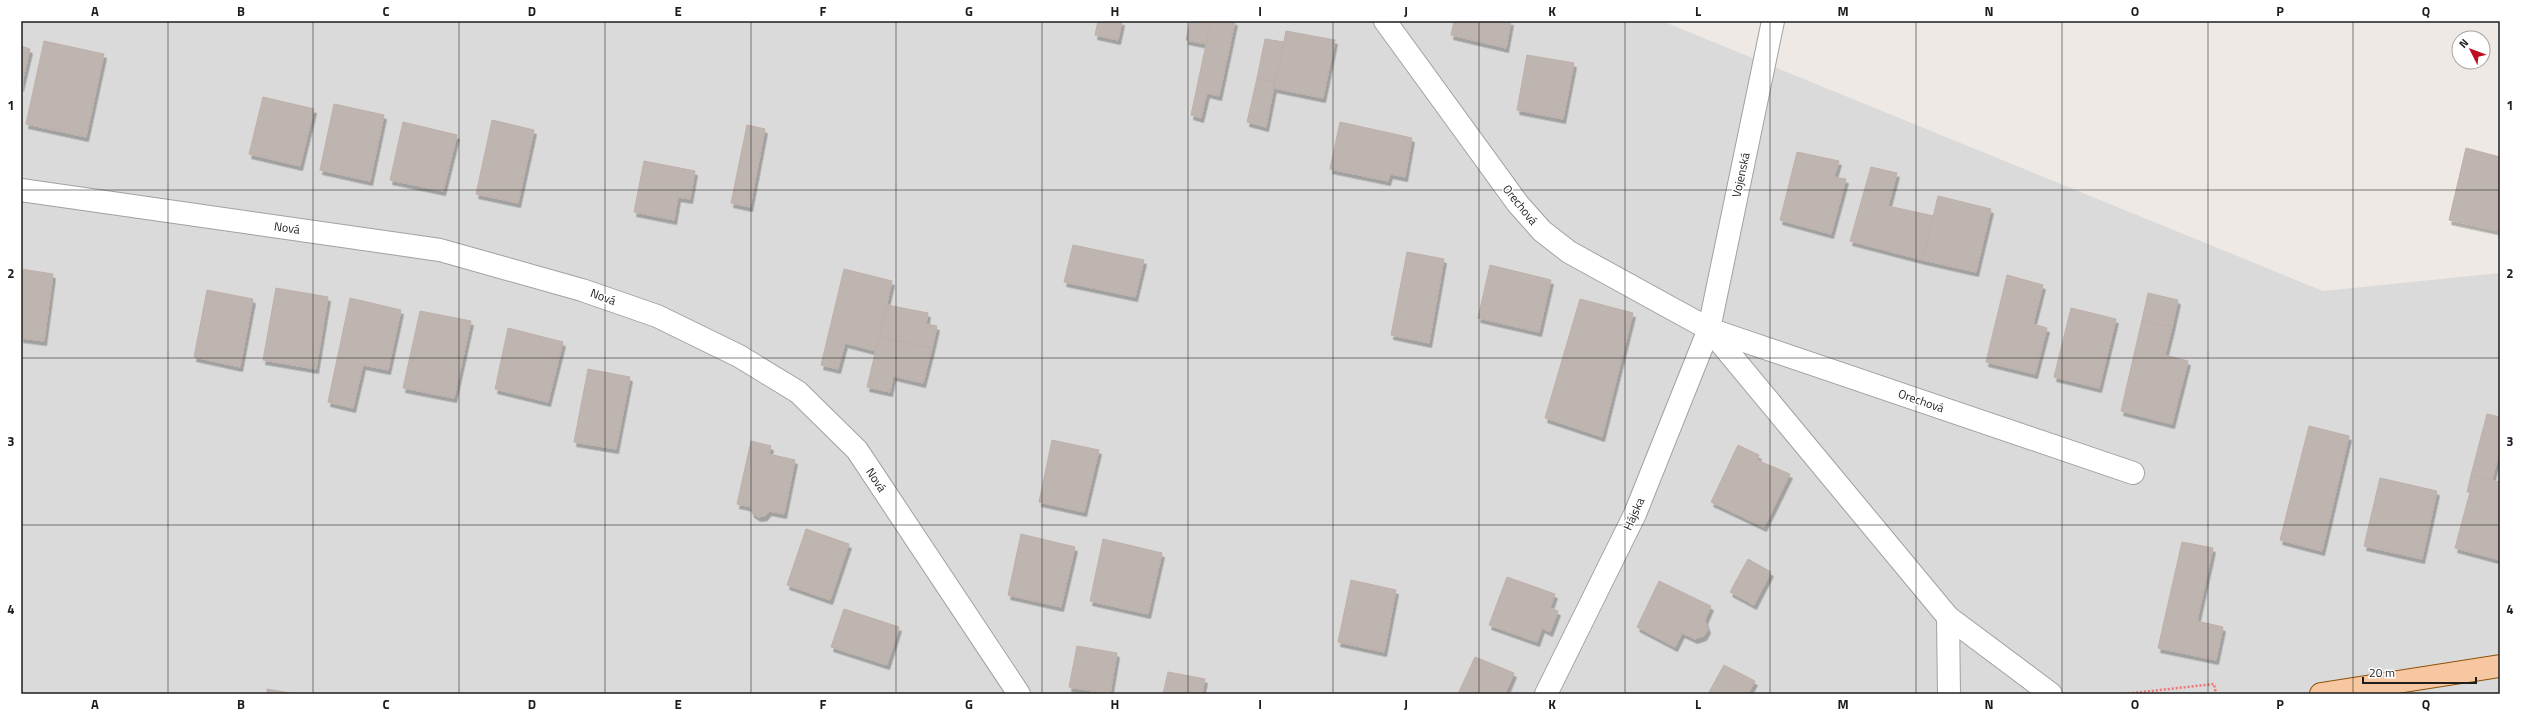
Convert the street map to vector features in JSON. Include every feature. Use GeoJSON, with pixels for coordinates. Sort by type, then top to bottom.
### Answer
{"type":"FeatureCollection","features":[{"type":"Feature","properties":{"kind":"main road"},"geometry":{"type":"LineString","coordinates":[[2321,694],[2500,666]]}},
{"type":"Feature","properties":{"kind":"street","name":"Orechová"},"geometry":{"type":"LineString","coordinates":[[1385,21],[1504,186],[1542,232],[1569,252],[1709,329],[2133,473]]}},
{"type":"Feature","properties":{"kind":"street","name":"Vojenská"},"geometry":{"type":"LineString","coordinates":[[1709,329],[1773,21]]}},
{"type":"Feature","properties":{"kind":"street","name":"Nová"},"geometry":{"type":"LineString","coordinates":[[21,190],[440,250],[597,295],[657,316],[739,356],[798,392],[857,450],[1019,694]]}},
{"type":"Feature","properties":{"kind":"street","name":"Orechová"},"geometry":{"type":"LineString","coordinates":[[1709,329],[1948,617],[2051,694]]}},
{"type":"Feature","properties":{"kind":"street","name":"Hájska"},"geometry":{"type":"LineString","coordinates":[[1546,694],[1635,514],[1709,329]]}},
{"type":"Feature","properties":{"kind":"street"},"geometry":{"type":"LineString","coordinates":[[1948,617],[1949,694]]}},
{"type":"Feature","properties":{"kind":"path"},"geometry":{"type":"LineString","coordinates":[[2124,694],[2214,684],[2216,694]]}},
{"type":"Feature","properties":{"kind":"shaded area"},"geometry":{"type":"Polygon","coordinates":[[[21,21],[1662,21],[2323,291],[2500,273],[2500,694],[21,694],[21,21]]]}},
{"type":"Feature","properties":{"kind":"building"},"geometry":{"type":"Polygon","coordinates":[[[1098,21],[1122,21],[1118,40],[1095,35],[1098,21]]]}},
{"type":"Feature","properties":{"kind":"building"},"geometry":{"type":"Polygon","coordinates":[[[1190,21],[1211,21],[1206,44],[1186,40],[1190,21]]]}},
{"type":"Feature","properties":{"kind":"building"},"geometry":{"type":"Polygon","coordinates":[[[1211,21],[1235,21],[1219,96],[1207,93],[1201,118],[1191,115],[1211,21]]]}},
{"type":"Feature","properties":{"kind":"building"},"geometry":{"type":"Polygon","coordinates":[[[1454,21],[1511,21],[1506,48],[1451,35],[1454,21]]]}},
{"type":"Feature","properties":{"kind":"building"},"geometry":{"type":"Polygon","coordinates":[[[1286,31],[1335,40],[1323,98],[1274,88],[1286,31]]]}},
{"type":"Feature","properties":{"kind":"building"},"geometry":{"type":"Polygon","coordinates":[[[1265,39],[1284,42],[1275,82],[1257,78],[1265,39]]]}},
{"type":"Feature","properties":{"kind":"building"},"geometry":{"type":"Polygon","coordinates":[[[44,41],[104,54],[86,137],[26,124],[44,41]]]}},
{"type":"Feature","properties":{"kind":"building"},"geometry":{"type":"Polygon","coordinates":[[[21,46],[30,49],[21,87],[21,46]]]}},
{"type":"Feature","properties":{"kind":"building"},"geometry":{"type":"Polygon","coordinates":[[[1527,55],[1574,63],[1563,119],[1517,110],[1527,55]]]}},
{"type":"Feature","properties":{"kind":"building"},"geometry":{"type":"Polygon","coordinates":[[[1257,78],[1275,82],[1266,127],[1247,122],[1257,78]]]}},
{"type":"Feature","properties":{"kind":"building"},"geometry":{"type":"Polygon","coordinates":[[[263,97],[314,109],[300,166],[249,154],[263,97]]]}},
{"type":"Feature","properties":{"kind":"building"},"geometry":{"type":"Polygon","coordinates":[[[334,104],[384,115],[370,181],[320,170],[334,104]]]}},
{"type":"Feature","properties":{"kind":"building"},"geometry":{"type":"Polygon","coordinates":[[[492,120],[534,130],[518,203],[476,194],[492,120]]]}},
{"type":"Feature","properties":{"kind":"building"},"geometry":{"type":"Polygon","coordinates":[[[403,122],[457,135],[443,191],[390,180],[403,122]]]}},
{"type":"Feature","properties":{"kind":"building"},"geometry":{"type":"Polygon","coordinates":[[[1340,122],[1412,138],[1405,177],[1390,174],[1388,181],[1330,169],[1340,122]]]}},
{"type":"Feature","properties":{"kind":"building"},"geometry":{"type":"Polygon","coordinates":[[[747,125],[765,129],[750,207],[731,203],[747,125]]]}},
{"type":"Feature","properties":{"kind":"building"},"geometry":{"type":"Polygon","coordinates":[[[2466,148],[2500,157],[2500,231],[2449,220],[2466,148]]]}},
{"type":"Feature","properties":{"kind":"building"},"geometry":{"type":"Polygon","coordinates":[[[1797,152],[1839,161],[1834,177],[1846,179],[1831,234],[1780,220],[1797,152]]]}},
{"type":"Feature","properties":{"kind":"building"},"geometry":{"type":"Polygon","coordinates":[[[644,161],[695,171],[690,199],[678,197],[674,220],[634,212],[644,161]]]}},
{"type":"Feature","properties":{"kind":"building"},"geometry":{"type":"Polygon","coordinates":[[[1871,167],[1897,173],[1888,206],[1934,216],[1923,260],[1850,241],[1871,167]]]}},
{"type":"Feature","properties":{"kind":"building"},"geometry":{"type":"Polygon","coordinates":[[[1938,196],[1991,209],[1976,272],[1923,260],[1938,196]]]}},
{"type":"Feature","properties":{"kind":"building"},"geometry":{"type":"Polygon","coordinates":[[[1073,245],[1144,260],[1135,297],[1064,282],[1073,245]]]}},
{"type":"Feature","properties":{"kind":"building"},"geometry":{"type":"Polygon","coordinates":[[[1407,252],[1444,259],[1429,343],[1391,335],[1407,252]]]}},
{"type":"Feature","properties":{"kind":"building"},"geometry":{"type":"Polygon","coordinates":[[[1490,265],[1551,280],[1539,332],[1478,318],[1490,265]]]}},
{"type":"Feature","properties":{"kind":"building"},"geometry":{"type":"Polygon","coordinates":[[[21,269],[53,274],[44,341],[21,338],[21,269]]]}},
{"type":"Feature","properties":{"kind":"building"},"geometry":{"type":"Polygon","coordinates":[[[844,269],[892,281],[876,351],[845,343],[838,369],[821,365],[844,269]]]}},
{"type":"Feature","properties":{"kind":"building"},"geometry":{"type":"Polygon","coordinates":[[[2007,275],[2043,285],[2033,324],[2047,328],[2035,374],[1986,362],[2007,275]]]}},
{"type":"Feature","properties":{"kind":"building"},"geometry":{"type":"Polygon","coordinates":[[[276,288],[328,297],[316,369],[263,360],[276,288]]]}},
{"type":"Feature","properties":{"kind":"building"},"geometry":{"type":"Polygon","coordinates":[[[207,290],[253,299],[240,367],[194,357],[207,290]]]}},
{"type":"Feature","properties":{"kind":"building"},"geometry":{"type":"Polygon","coordinates":[[[2148,293],[2178,300],[2172,327],[2142,320],[2148,293]]]}},
{"type":"Feature","properties":{"kind":"building"},"geometry":{"type":"Polygon","coordinates":[[[350,298],[401,310],[388,370],[363,365],[353,408],[328,402],[350,298]]]}},
{"type":"Feature","properties":{"kind":"building"},"geometry":{"type":"Polygon","coordinates":[[[1580,299],[1633,313],[1602,437],[1545,418],[1580,299]]]}},
{"type":"Feature","properties":{"kind":"building"},"geometry":{"type":"Polygon","coordinates":[[[887,305],[928,313],[926,324],[937,326],[932,348],[879,337],[887,305]]]}},
{"type":"Feature","properties":{"kind":"building"},"geometry":{"type":"Polygon","coordinates":[[[2071,308],[2116,319],[2099,388],[2054,377],[2071,308]]]}},
{"type":"Feature","properties":{"kind":"building"},"geometry":{"type":"Polygon","coordinates":[[[420,311],[471,321],[454,398],[403,388],[420,311]]]}},
{"type":"Feature","properties":{"kind":"building"},"geometry":{"type":"Polygon","coordinates":[[[2142,320],[2172,327],[2165,355],[2188,361],[2172,424],[2121,411],[2142,320]]]}},
{"type":"Feature","properties":{"kind":"building"},"geometry":{"type":"Polygon","coordinates":[[[508,328],[563,342],[548,402],[495,389],[508,328]]]}},
{"type":"Feature","properties":{"kind":"building"},"geometry":{"type":"Polygon","coordinates":[[[879,337],[932,348],[923,383],[893,376],[890,392],[867,387],[879,337]]]}},
{"type":"Feature","properties":{"kind":"building"},"geometry":{"type":"Polygon","coordinates":[[[588,369],[630,377],[616,449],[574,442],[588,369]]]}},
{"type":"Feature","properties":{"kind":"building"},"geometry":{"type":"Polygon","coordinates":[[[2487,414],[2500,417],[2500,448],[2492,480],[2471,475],[2487,414]]]}},
{"type":"Feature","properties":{"kind":"building"},"geometry":{"type":"Polygon","coordinates":[[[2309,426],[2349,436],[2322,551],[2280,540],[2309,426]]]}},
{"type":"Feature","properties":{"kind":"building"},"geometry":{"type":"Polygon","coordinates":[[[1052,440],[1099,450],[1084,512],[1039,502],[1052,440]]]}},
{"type":"Feature","properties":{"kind":"building"},"geometry":{"type":"Polygon","coordinates":[[[751,441],[771,446],[769,454],[795,460],[784,514],[769,511],[765,516],[758,517],[752,513],[751,507],[737,504],[751,441]]]}},
{"type":"Feature","properties":{"kind":"building"},"geometry":{"type":"Polygon","coordinates":[[[1738,445],[1759,455],[1757,460],[1790,474],[1764,527],[1711,502],[1738,445]]]}},
{"type":"Feature","properties":{"kind":"building"},"geometry":{"type":"Polygon","coordinates":[[[2471,475],[2500,482],[2500,560],[2455,548],[2470,492],[2467,492],[2471,475]]]}},
{"type":"Feature","properties":{"kind":"building"},"geometry":{"type":"Polygon","coordinates":[[[2380,478],[2437,491],[2422,559],[2364,546],[2380,478]]]}},
{"type":"Feature","properties":{"kind":"building"},"geometry":{"type":"Polygon","coordinates":[[[806,529],[849,544],[830,600],[787,585],[806,529]]]}},
{"type":"Feature","properties":{"kind":"building"},"geometry":{"type":"Polygon","coordinates":[[[1021,534],[1075,547],[1061,607],[1008,595],[1021,534]]]}},
{"type":"Feature","properties":{"kind":"building"},"geometry":{"type":"Polygon","coordinates":[[[1103,539],[1162,553],[1148,614],[1090,601],[1103,539]]]}},
{"type":"Feature","properties":{"kind":"building"},"geometry":{"type":"Polygon","coordinates":[[[2182,542],[2213,548],[2197,621],[2223,627],[2216,660],[2158,648],[2182,542]]]}},
{"type":"Feature","properties":{"kind":"building"},"geometry":{"type":"Polygon","coordinates":[[[1748,559],[1771,572],[1754,605],[1730,592],[1748,559]]]}},
{"type":"Feature","properties":{"kind":"building"},"geometry":{"type":"Polygon","coordinates":[[[1507,577],[1555,594],[1550,608],[1558,611],[1550,632],[1542,628],[1537,642],[1489,625],[1507,577]]]}},
{"type":"Feature","properties":{"kind":"building"},"geometry":{"type":"Polygon","coordinates":[[[1351,580],[1396,590],[1384,652],[1338,642],[1351,580]]]}},
{"type":"Feature","properties":{"kind":"building"},"geometry":{"type":"Polygon","coordinates":[[[1659,581],[1711,606],[1705,620],[1708,629],[1704,636],[1695,639],[1682,633],[1675,647],[1637,627],[1659,581]]]}},
{"type":"Feature","properties":{"kind":"building"},"geometry":{"type":"Polygon","coordinates":[[[844,609],[899,627],[887,665],[831,647],[844,609]]]}},
{"type":"Feature","properties":{"kind":"building"},"geometry":{"type":"Polygon","coordinates":[[[1077,646],[1117,653],[1110,694],[1069,687],[1077,646]]]}},
{"type":"Feature","properties":{"kind":"building"},"geometry":{"type":"Polygon","coordinates":[[[1475,657],[1514,673],[1505,694],[1458,694],[1475,657]]]}},
{"type":"Feature","properties":{"kind":"building"},"geometry":{"type":"Polygon","coordinates":[[[1724,665],[1755,681],[1748,694],[1708,694],[1724,665]]]}},
{"type":"Feature","properties":{"kind":"building"},"geometry":{"type":"Polygon","coordinates":[[[1168,672],[1205,679],[1202,694],[1163,694],[1168,672]]]}},
{"type":"Feature","properties":{"kind":"building"},"geometry":{"type":"Polygon","coordinates":[[[267,689],[296,694],[267,694],[267,689]]]}}]}
